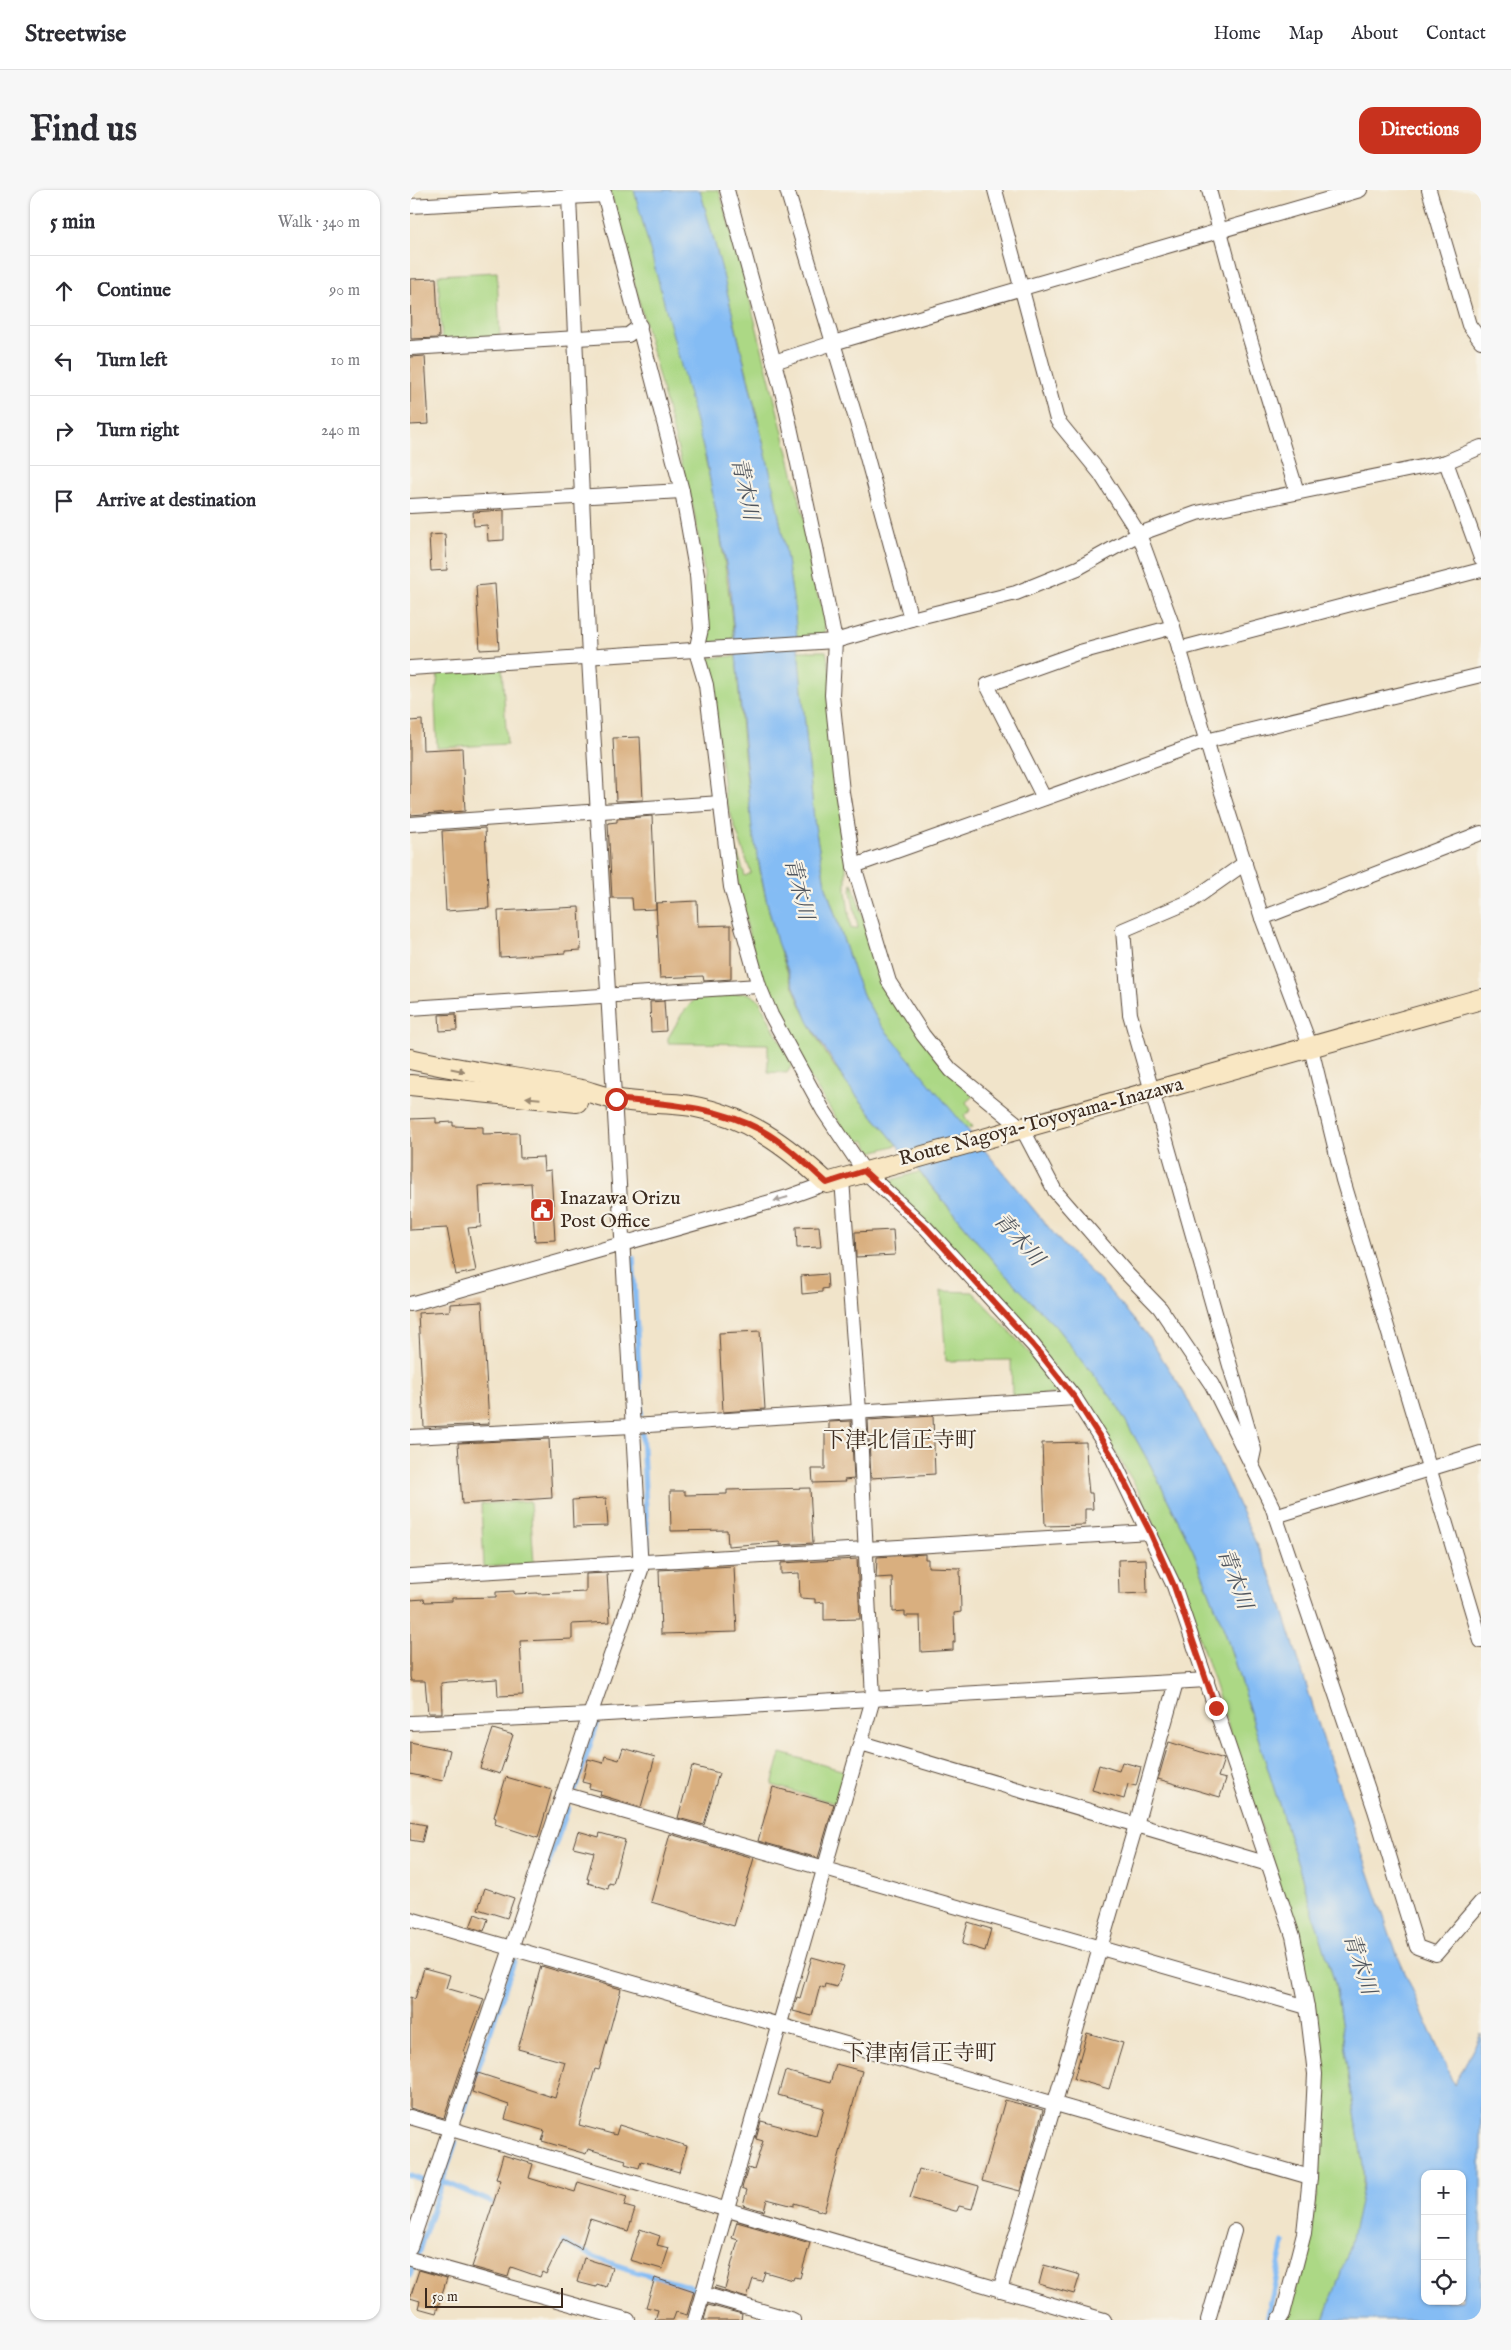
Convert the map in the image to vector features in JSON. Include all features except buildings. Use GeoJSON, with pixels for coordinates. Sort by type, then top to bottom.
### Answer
{"type":"FeatureCollection","features":[{"type":"Feature","properties":{"kind":"main road","name":"Route Nagoya-Toyoyama-Inazawa"},"geometry":{"type":"LineString","coordinates":[[834,1181],[1481,999]]}},
{"type":"Feature","properties":{"kind":"main road"},"geometry":{"type":"LineString","coordinates":[[410,1059],[465,1071],[583,1091],[616,1099],[691,1106],[727,1116],[761,1130],[834,1181]]}},
{"type":"Feature","properties":{"kind":"main road"},"geometry":{"type":"LineString","coordinates":[[410,1085],[590,1103],[616,1099]]}},
{"type":"Feature","properties":{"kind":"street"},"geometry":{"type":"LineString","coordinates":[[727,190],[784,399],[831,642],[832,695],[842,792],[854,866],[889,982],[922,1035],[951,1070],[1015,1130],[1055,1191],[1128,1275],[1160,1308],[1212,1385],[1275,1516],[1375,1810],[1418,1947],[1436,1954],[1481,1902]]}},
{"type":"Feature","properties":{"kind":"street"},"geometry":{"type":"LineString","coordinates":[[787,190],[833,343],[911,619]]}},
{"type":"Feature","properties":{"kind":"street"},"geometry":{"type":"LineString","coordinates":[[995,190],[1057,420],[1100,473],[1139,534],[1173,627],[1206,741],[1262,918],[1311,1048],[1343,1180],[1481,1641]]}},
{"type":"Feature","properties":{"kind":"street"},"geometry":{"type":"LineString","coordinates":[[1210,190],[1242,313],[1297,492]]}},
{"type":"Feature","properties":{"kind":"street"},"geometry":{"type":"LineString","coordinates":[[774,362],[833,343],[1360,190]]}},
{"type":"Feature","properties":{"kind":"street"},"geometry":{"type":"LineString","coordinates":[[1429,190],[1469,324],[1481,341]]}},
{"type":"Feature","properties":{"kind":"street"},"geometry":{"type":"LineString","coordinates":[[410,206],[569,197],[604,192],[682,491],[698,574],[701,629],[700,651],[706,684],[731,887],[759,986],[771,1015],[823,1110],[870,1170],[1033,1345],[1075,1398],[1110,1453],[1150,1532],[1174,1586],[1293,1936],[1307,2007],[1314,2074],[1310,2177],[1304,2233],[1283,2314],[1279,2320]]}},
{"type":"Feature","properties":{"kind":"street"},"geometry":{"type":"LineString","coordinates":[[410,2247],[510,1949],[641,1570],[616,1099],[608,996],[589,658],[569,197]]}},
{"type":"Feature","properties":{"kind":"street"},"geometry":{"type":"LineString","coordinates":[[410,348],[628,335],[640,326]]}},
{"type":"Feature","properties":{"kind":"street"},"geometry":{"type":"LineString","coordinates":[[410,668],[831,642],[911,619],[1016,593],[1078,568],[1139,534],[1197,513],[1446,462],[1481,447]]}},
{"type":"Feature","properties":{"kind":"street"},"geometry":{"type":"LineString","coordinates":[[1446,462],[1481,558]]}},
{"type":"Feature","properties":{"kind":"street"},"geometry":{"type":"LineString","coordinates":[[410,506],[682,491]]}},
{"type":"Feature","properties":{"kind":"street"},"geometry":{"type":"LineString","coordinates":[[1180,649],[1481,570]]}},
{"type":"Feature","properties":{"kind":"street"},"geometry":{"type":"LineString","coordinates":[[1044,798],[987,685],[1080,652],[1173,627]]}},
{"type":"Feature","properties":{"kind":"street"},"geometry":{"type":"LineString","coordinates":[[854,866],[1206,741],[1481,675]]}},
{"type":"Feature","properties":{"kind":"street"},"geometry":{"type":"LineString","coordinates":[[410,824],[721,803]]}},
{"type":"Feature","properties":{"kind":"street"},"geometry":{"type":"LineString","coordinates":[[1262,918],[1481,833]]}},
{"type":"Feature","properties":{"kind":"street"},"geometry":{"type":"LineString","coordinates":[[1245,863],[1191,900],[1123,930],[1130,1014],[1254,1450],[1251,1465]]}},
{"type":"Feature","properties":{"kind":"street"},"geometry":{"type":"LineString","coordinates":[[410,1008],[759,986]]}},
{"type":"Feature","properties":{"kind":"street"},"geometry":{"type":"LineString","coordinates":[[410,1304],[788,1197],[834,1181],[860,1411],[873,1699],[696,2320]]}},
{"type":"Feature","properties":{"kind":"street"},"geometry":{"type":"LineString","coordinates":[[410,1437],[633,1426],[1075,1398]]}},
{"type":"Feature","properties":{"kind":"street"},"geometry":{"type":"LineString","coordinates":[[1275,1516],[1481,1453]]}},
{"type":"Feature","properties":{"kind":"street"},"geometry":{"type":"LineString","coordinates":[[410,1576],[1150,1532]]}},
{"type":"Feature","properties":{"kind":"street"},"geometry":{"type":"LineString","coordinates":[[410,1723],[590,1715],[1207,1680]]}},
{"type":"Feature","properties":{"kind":"street"},"geometry":{"type":"LineString","coordinates":[[1000,2290],[1176,1682]]}},
{"type":"Feature","properties":{"kind":"street"},"geometry":{"type":"LineString","coordinates":[[861,1743],[1268,1864]]}},
{"type":"Feature","properties":{"kind":"street"},"geometry":{"type":"LineString","coordinates":[[563,1794],[1307,2007]]}},
{"type":"Feature","properties":{"kind":"street"},"geometry":{"type":"LineString","coordinates":[[410,1919],[1310,2177]]}},
{"type":"Feature","properties":{"kind":"street"},"geometry":{"type":"LineString","coordinates":[[410,2118],[1104,2320]]}},
{"type":"Feature","properties":{"kind":"street"},"geometry":{"type":"LineString","coordinates":[[1208,2320],[1234,2231]]}},
{"type":"Feature","properties":{"kind":"street"},"geometry":{"type":"LineString","coordinates":[[410,2259],[628,2320]]}},
{"type":"Feature","properties":{"kind":"street"},"geometry":{"type":"LineString","coordinates":[[703,2294],[793,2320]]}},
{"type":"Feature","properties":{"kind":"green space"},"geometry":{"type":"Polygon","coordinates":[[[610,190],[634,190],[666,302],[708,471],[728,584],[734,642],[703,644],[706,631],[704,572],[693,507],[610,190]]]}},
{"type":"Feature","properties":{"kind":"green space"},"geometry":{"type":"Polygon","coordinates":[[[700,190],[719,190],[742,269],[803,513],[817,594],[824,609],[825,636],[797,638],[790,578],[774,491],[735,323],[700,190]]]}},
{"type":"Feature","properties":{"kind":"green space"},"geometry":{"type":"Polygon","coordinates":[[[497,272],[500,338],[442,342],[438,275],[497,272]]]}},
{"type":"Feature","properties":{"kind":"green space"},"geometry":{"type":"Polygon","coordinates":[[[798,651],[826,651],[831,675],[846,859],[846,891],[851,929],[858,928],[851,891],[852,883],[884,983],[973,1096],[966,1102],[971,1110],[964,1116],[973,1127],[965,1128],[881,1025],[865,999],[855,975],[825,884],[814,820],[798,651]]]}},
{"type":"Feature","properties":{"kind":"green space"},"geometry":{"type":"Polygon","coordinates":[[[736,656],[750,809],[758,860],[769,910],[783,958],[801,1006],[825,1052],[850,1088],[897,1145],[872,1152],[864,1140],[855,1145],[802,1065],[776,1015],[759,968],[740,896],[728,823],[745,876],[751,873],[725,798],[711,677],[704,658],[736,656]]]}},
{"type":"Feature","properties":{"kind":"green space"},"geometry":{"type":"Polygon","coordinates":[[[502,668],[507,744],[437,748],[435,704],[438,672],[502,668]]]}},
{"type":"Feature","properties":{"kind":"green space"},"geometry":{"type":"Polygon","coordinates":[[[748,993],[759,1000],[792,1065],[787,1073],[768,1072],[768,1044],[668,1043],[668,1038],[682,1014],[699,994],[748,993]]]}},
{"type":"Feature","properties":{"kind":"green space"},"geometry":{"type":"Polygon","coordinates":[[[919,1172],[999,1268],[1056,1327],[1115,1402],[1151,1466],[1193,1550],[1225,1632],[1335,1983],[1363,2166],[1361,2205],[1356,2225],[1345,2264],[1324,2320],[1287,2320],[1307,2244],[1317,2193],[1322,2071],[1313,2001],[1273,1863],[1184,1591],[1137,1488],[1082,1398],[885,1182],[919,1172]]]}},
{"type":"Feature","properties":{"kind":"green space"},"geometry":{"type":"Polygon","coordinates":[[[941,1291],[973,1292],[1058,1384],[1056,1394],[1012,1396],[1011,1360],[946,1361],[941,1291]]]}},
{"type":"Feature","properties":{"kind":"green space"},"geometry":{"type":"Polygon","coordinates":[[[530,1501],[534,1564],[484,1567],[481,1504],[530,1501]]]}},
{"type":"Feature","properties":{"kind":"green space"},"geometry":{"type":"Polygon","coordinates":[[[781,1753],[848,1772],[838,1804],[772,1785],[781,1753]]]}},
{"type":"Feature","properties":{"kind":"water","name":"青木川"},"geometry":{"type":"Polygon","coordinates":[[[634,190],[700,190],[721,266],[771,476],[785,547],[794,605],[814,820],[825,884],[855,975],[865,999],[881,1025],[1064,1246],[1106,1287],[1147,1335],[1185,1394],[1214,1451],[1275,1585],[1325,1745],[1396,1952],[1454,2085],[1481,2034],[1481,2320],[1324,2320],[1350,2247],[1364,2183],[1363,2166],[1335,1983],[1225,1632],[1193,1550],[1151,1466],[1115,1402],[1056,1327],[999,1268],[846,1083],[808,1021],[777,942],[752,829],[729,580],[706,459],[634,190]]]}},
{"type":"Feature","properties":{"kind":"waterway"},"geometry":{"type":"LineString","coordinates":[[633,1258],[641,1413]]}},
{"type":"Feature","properties":{"kind":"waterway"},"geometry":{"type":"LineString","coordinates":[[642,1432],[648,1553]]}},
{"type":"Feature","properties":{"kind":"waterway"},"geometry":{"type":"LineString","coordinates":[[575,1789],[597,1724]]}},
{"type":"Feature","properties":{"kind":"waterway"},"geometry":{"type":"LineString","coordinates":[[542,1882],[568,1808]]}},
{"type":"Feature","properties":{"kind":"waterway"},"geometry":{"type":"LineString","coordinates":[[462,2116],[514,1961]]}},
{"type":"Feature","properties":{"kind":"waterway"},"geometry":{"type":"LineString","coordinates":[[418,2253],[455,2143]]}},
{"type":"Feature","properties":{"kind":"waterway"},"geometry":{"type":"LineString","coordinates":[[410,2176],[424,2181]]}},
{"type":"Feature","properties":{"kind":"waterway"},"geometry":{"type":"LineString","coordinates":[[442,2181],[498,2205]]}},
{"type":"Feature","properties":{"kind":"waterway"},"geometry":{"type":"LineString","coordinates":[[557,2238],[608,2262],[697,2289]]}},
{"type":"Feature","properties":{"kind":"waterway"},"geometry":{"type":"LineString","coordinates":[[1267,2320],[1284,2243]]}},
{"type":"Feature","properties":{"kind":"waterway"},"geometry":{"type":"LineString","coordinates":[[410,2275],[413,2266]]}},
{"type":"Feature","properties":{"kind":"place","name":"Inazawa Orizu Post Office"},"geometry":{"type":"Point","coordinates":[542,1210]}},
{"type":"Feature","properties":{"kind":"district","name":"下津北信正寺町"},"geometry":{"type":"Point","coordinates":[900,1441]}},
{"type":"Feature","properties":{"kind":"district","name":"下津南信正寺町"},"geometry":{"type":"Point","coordinates":[920,2054]}},
{"type":"Feature","properties":{"kind":"route"},"geometry":{"type":"LineString","coordinates":[[616,1099],[691,1106],[727,1116],[761,1130],[793,1152],[827,1183],[864,1171],[926,1228],[976,1285],[1033,1345],[1075,1398],[1110,1453],[1150,1532],[1174,1586],[1216,1708]]}}]}
